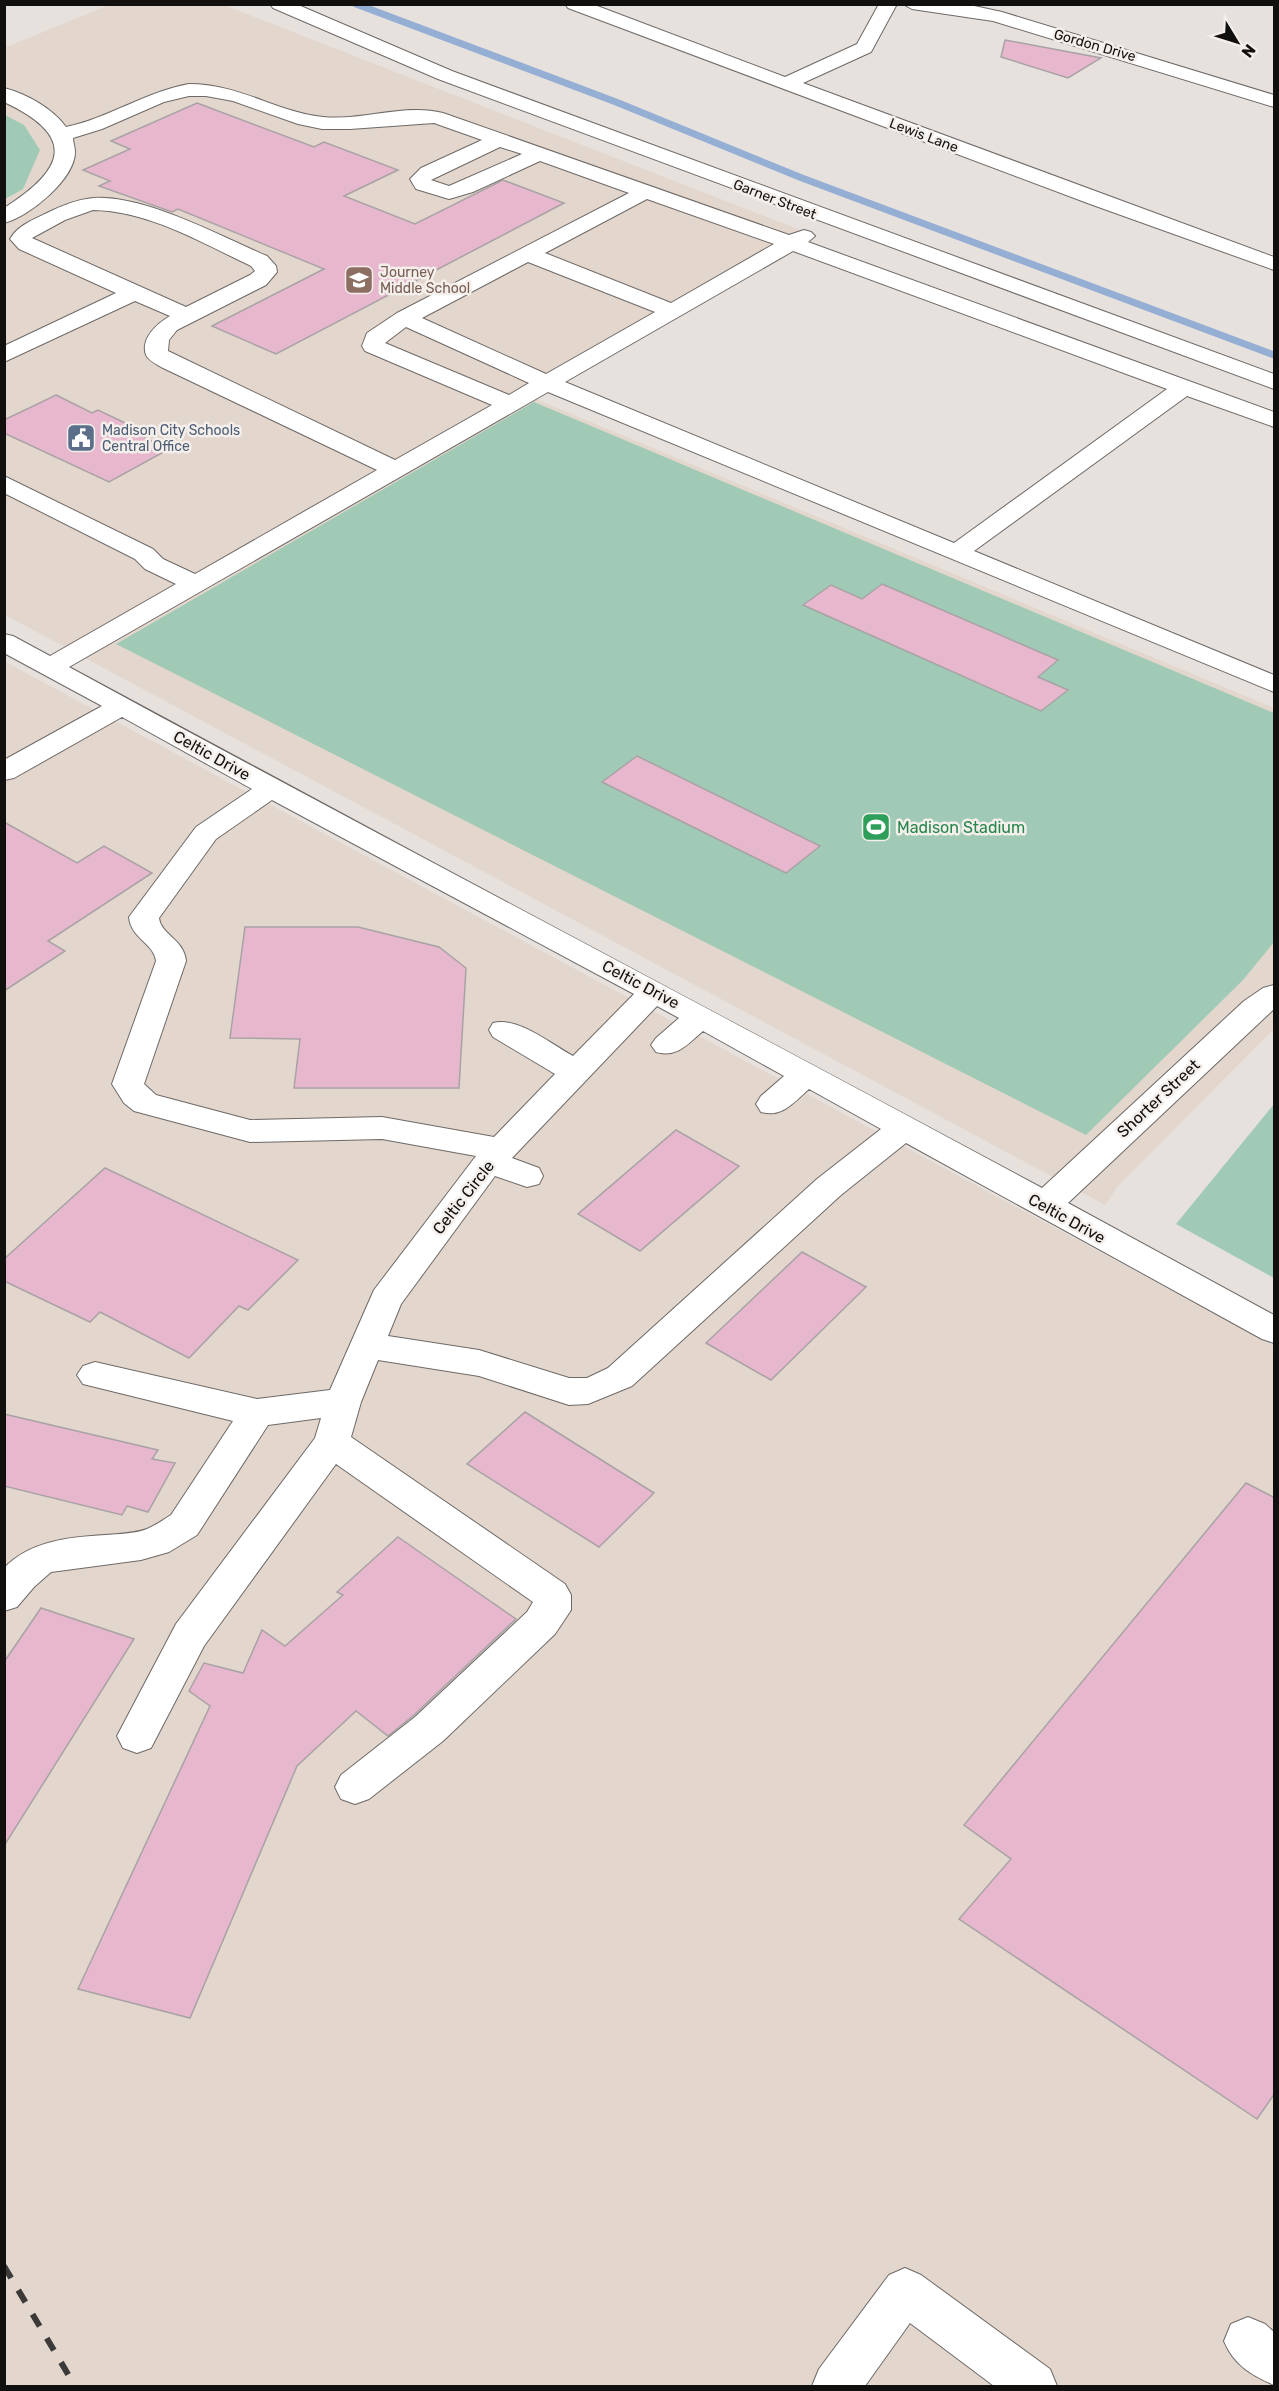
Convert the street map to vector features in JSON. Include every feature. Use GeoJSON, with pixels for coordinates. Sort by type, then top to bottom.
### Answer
{"type":"FeatureCollection","features":[{"type":"Feature","properties":{"kind":"street","name":"Garner Street"},"geometry":{"type":"LineString","coordinates":[[279,4],[445,75],[1275,382]]}},
{"type":"Feature","properties":{"kind":"street","name":"Lewis Lane"},"geometry":{"type":"LineString","coordinates":[[574,4],[1097,200],[1275,264]]}},
{"type":"Feature","properties":{"kind":"street"},"geometry":{"type":"LineString","coordinates":[[788,83],[864,48],[888,4]]}},
{"type":"Feature","properties":{"kind":"street","name":"Gordon Drive"},"geometry":{"type":"LineString","coordinates":[[912,4],[996,16],[1275,101]]}},
{"type":"Feature","properties":{"kind":"street"},"geometry":{"type":"LineString","coordinates":[[63,134],[82,131],[170,95],[201,90],[219,91],[293,117],[321,123],[411,116],[436,117],[644,193],[791,243],[1275,420]]}},
{"type":"Feature","properties":{"kind":"street"},"geometry":{"type":"LineString","coordinates":[[4,94],[38,108],[55,122],[63,134],[66,153],[58,171],[45,188],[22,207],[4,217]]}},
{"type":"Feature","properties":{"kind":"street"},"geometry":{"type":"LineString","coordinates":[[500,139],[428,172],[420,179],[423,185],[449,193],[466,188],[539,153]]}},
{"type":"Feature","properties":{"kind":"street"},"geometry":{"type":"LineString","coordinates":[[510,404],[373,346],[375,338],[383,330],[405,318],[644,193]]}},
{"type":"Feature","properties":{"kind":"street"},"geometry":{"type":"LineString","coordinates":[[187,315],[26,245],[21,239],[24,233],[76,209],[91,204],[109,203],[137,210],[259,261],[265,266],[266,272],[258,280],[167,326],[159,334],[156,344],[157,354],[168,362],[395,469]]}},
{"type":"Feature","properties":{"kind":"street"},"geometry":{"type":"LineString","coordinates":[[50,667],[832,220]]}},
{"type":"Feature","properties":{"kind":"street"},"geometry":{"type":"LineString","coordinates":[[527,254],[673,311]]}},
{"type":"Feature","properties":{"kind":"street"},"geometry":{"type":"LineString","coordinates":[[4,356],[134,293]]}},
{"type":"Feature","properties":{"kind":"street"},"geometry":{"type":"LineString","coordinates":[[405,318],[547,382],[1275,684]]}},
{"type":"Feature","properties":{"kind":"street"},"geometry":{"type":"LineString","coordinates":[[957,552],[1184,387]]}},
{"type":"Feature","properties":{"kind":"street"},"geometry":{"type":"LineString","coordinates":[[4,483],[144,554],[154,564],[196,584]]}},
{"type":"Feature","properties":{"kind":"street","name":"Celtic Drive"},"geometry":{"type":"LineString","coordinates":[[4,642],[271,788],[654,991],[1044,1206],[1275,1330]]}},
{"type":"Feature","properties":{"kind":"street"},"geometry":{"type":"LineString","coordinates":[[4,772],[122,706]]}},
{"type":"Feature","properties":{"kind":"street"},"geometry":{"type":"LineString","coordinates":[[271,788],[206,832],[144,917],[145,927],[170,951],[171,961],[129,1084],[135,1095],[144,1103],[250,1131],[382,1128],[495,1156],[527,1176]]}},
{"type":"Feature","properties":{"kind":"street","name":"Celtic Circle"},"geometry":{"type":"LineString","coordinates":[[332,1442],[343,1402],[386,1299],[495,1156],[654,991]]}},
{"type":"Feature","properties":{"kind":"street","name":"Shorter Street"},"geometry":{"type":"LineString","coordinates":[[1044,1206],[1255,1008],[1275,995]]}},
{"type":"Feature","properties":{"kind":"street"},"geometry":{"type":"LineString","coordinates":[[667,1045],[700,1016]]}},
{"type":"Feature","properties":{"kind":"street"},"geometry":{"type":"LineString","coordinates":[[504,1030],[576,1072]]}},
{"type":"Feature","properties":{"kind":"street"},"geometry":{"type":"LineString","coordinates":[[772,1104],[806,1074]]}},
{"type":"Feature","properties":{"kind":"street"},"geometry":{"type":"LineString","coordinates":[[367,1346],[471,1362],[517,1374],[550,1387],[579,1393],[602,1386],[620,1377],[829,1187],[904,1128]]}},
{"type":"Feature","properties":{"kind":"street"},"geometry":{"type":"LineString","coordinates":[[95,1375],[257,1413],[343,1402]]}},
{"type":"Feature","properties":{"kind":"street"},"geometry":{"type":"LineString","coordinates":[[4,1596],[16,1579],[41,1560],[81,1551],[142,1547],[168,1538],[184,1525],[257,1413]]}},
{"type":"Feature","properties":{"kind":"street"},"geometry":{"type":"LineString","coordinates":[[137,1736],[189,1635],[332,1442],[552,1595],[552,1610],[541,1623],[429,1729],[355,1787]]}},
{"type":"Feature","properties":{"kind":"street"},"geometry":{"type":"LineString","coordinates":[[836,2386],[904,2291],[1034,2386]]}},
{"type":"Feature","properties":{"kind":"shaded area"},"geometry":{"type":"Polygon","coordinates":[[[109,5],[224,5],[800,230],[519,392],[1274,708],[1274,1029],[1118,1186],[1105,1205],[5,615],[4,48],[109,5]]]}},
{"type":"Feature","properties":{"kind":"shaded area"},"geometry":{"type":"Polygon","coordinates":[[[4,661],[1274,1346],[1274,2386],[8,2386],[4,2381],[4,661]]]}},
{"type":"Feature","properties":{"kind":"green space"},"geometry":{"type":"Polygon","coordinates":[[[5,115],[24,125],[40,150],[23,189],[5,199],[5,115]]]}},
{"type":"Feature","properties":{"kind":"green space","name":"Madison Stadium"},"geometry":{"type":"Polygon","coordinates":[[[534,402],[1274,713],[1274,942],[1243,980],[1086,1135],[116,644],[534,402]]]}},
{"type":"Feature","properties":{"kind":"green space"},"geometry":{"type":"Polygon","coordinates":[[[1274,1104],[1274,1278],[1176,1224],[1274,1104]]]}},
{"type":"Feature","properties":{"kind":"building"},"geometry":{"type":"Polygon","coordinates":[[[1005,40],[1101,58],[1068,78],[1001,57],[1005,40]]]}},
{"type":"Feature","properties":{"kind":"building","name":"Journey Middle School"},"geometry":{"type":"Polygon","coordinates":[[[197,103],[314,147],[324,142],[398,170],[344,196],[415,224],[503,180],[564,203],[276,354],[212,326],[324,269],[178,209],[172,212],[99,186],[110,181],[83,170],[130,149],[111,141],[197,103]]]}},
{"type":"Feature","properties":{"kind":"building","name":"Madison City Schools Central Office"},"geometry":{"type":"Polygon","coordinates":[[[56,395],[92,413],[98,410],[136,428],[130,431],[169,449],[109,482],[4,433],[4,420],[56,395]]]}},
{"type":"Feature","properties":{"kind":"building"},"geometry":{"type":"Polygon","coordinates":[[[882,584],[1058,660],[1038,677],[1068,690],[1041,711],[803,605],[831,585],[862,599],[882,584]]]}},
{"type":"Feature","properties":{"kind":"building"},"geometry":{"type":"Polygon","coordinates":[[[637,756],[820,846],[786,873],[602,782],[637,756]]]}},
{"type":"Feature","properties":{"kind":"building"},"geometry":{"type":"Polygon","coordinates":[[[4,822],[77,863],[104,846],[152,873],[48,941],[65,951],[4,991],[4,822]]]}},
{"type":"Feature","properties":{"kind":"building"},"geometry":{"type":"Polygon","coordinates":[[[245,927],[358,927],[439,947],[466,968],[459,1088],[294,1088],[300,1039],[230,1038],[245,927]]]}},
{"type":"Feature","properties":{"kind":"building"},"geometry":{"type":"Polygon","coordinates":[[[676,1130],[739,1166],[640,1251],[578,1214],[676,1130]]]}},
{"type":"Feature","properties":{"kind":"building"},"geometry":{"type":"Polygon","coordinates":[[[105,1168],[298,1260],[248,1310],[239,1306],[189,1358],[100,1312],[90,1322],[4,1281],[4,1259],[105,1168]]]}},
{"type":"Feature","properties":{"kind":"building"},"geometry":{"type":"Polygon","coordinates":[[[802,1252],[866,1287],[771,1380],[706,1343],[802,1252]]]}},
{"type":"Feature","properties":{"kind":"building"},"geometry":{"type":"Polygon","coordinates":[[[525,1412],[654,1493],[599,1547],[467,1464],[525,1412]]]}},
{"type":"Feature","properties":{"kind":"building"},"geometry":{"type":"Polygon","coordinates":[[[4,1414],[158,1450],[152,1459],[175,1463],[148,1512],[127,1506],[122,1515],[4,1486],[4,1414]]]}},
{"type":"Feature","properties":{"kind":"building"},"geometry":{"type":"Polygon","coordinates":[[[1246,1483],[1275,1498],[1275,2093],[1257,2119],[959,1919],[1011,1859],[964,1825],[1246,1483]]]}},
{"type":"Feature","properties":{"kind":"building"},"geometry":{"type":"Polygon","coordinates":[[[398,1537],[516,1619],[414,1715],[388,1736],[356,1711],[297,1766],[190,2018],[78,1989],[210,1706],[189,1691],[204,1663],[243,1673],[262,1630],[285,1646],[343,1595],[337,1592],[398,1537]]]}},
{"type":"Feature","properties":{"kind":"building"},"geometry":{"type":"Polygon","coordinates":[[[41,1608],[134,1639],[4,1846],[4,1662],[41,1608]]]}},
{"type":"Feature","properties":{"kind":"waterway"},"geometry":{"type":"LineString","coordinates":[[356,4],[616,102],[802,178],[1274,355]]}},
{"type":"Feature","properties":{"kind":"railway"},"geometry":{"type":"LineString","coordinates":[[4,2266],[75,2386]]}},
{"type":"Feature","properties":{"kind":"place","name":"Journey Middle School"},"geometry":{"type":"Point","coordinates":[359,280]}},
{"type":"Feature","properties":{"kind":"place","name":"Madison City Schools Central Office"},"geometry":{"type":"Point","coordinates":[81,438]}},
{"type":"Feature","properties":{"kind":"place","name":"Madison Stadium"},"geometry":{"type":"Point","coordinates":[876,827]}}]}
